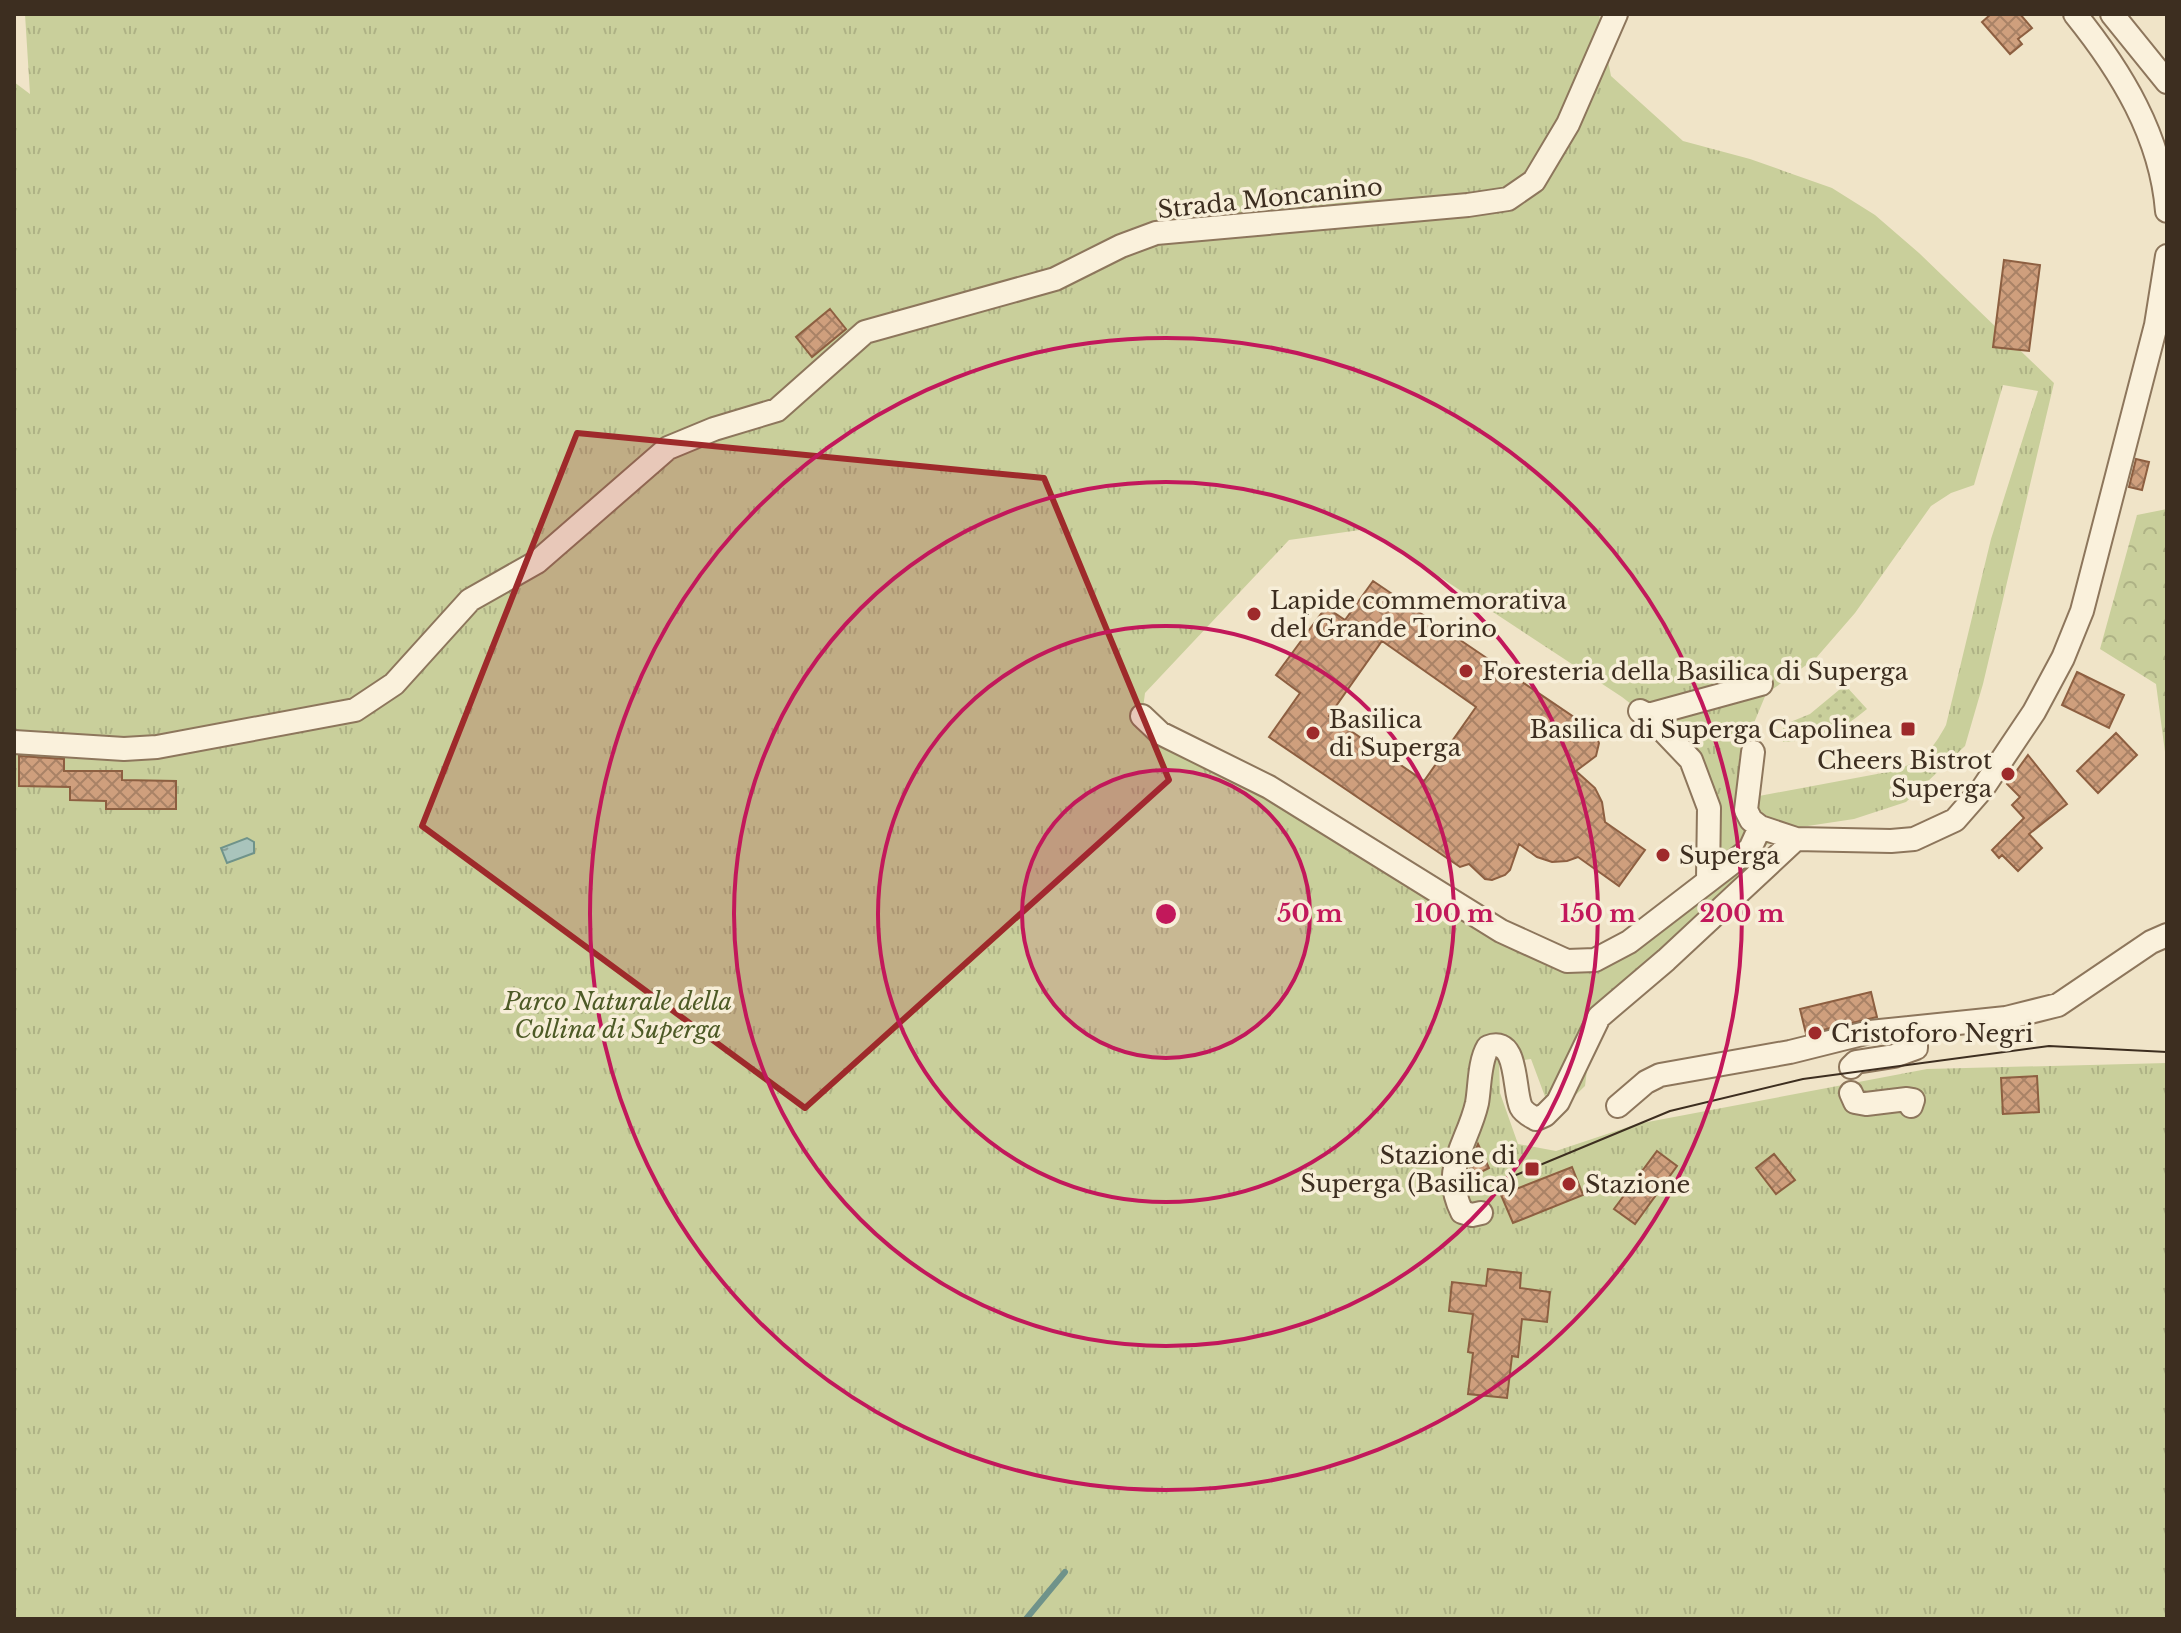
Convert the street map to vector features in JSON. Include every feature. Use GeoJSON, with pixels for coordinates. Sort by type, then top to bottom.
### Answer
{"type":"FeatureCollection","features":[{"type":"Feature","properties":{"kind":"street","name":"Strada Moncanino"},"geometry":{"type":"LineString","coordinates":[[14,742],[124,749],[157,747],[355,710],[394,684],[470,600],[537,562],[668,448],[714,429],[777,410],[865,332],[1055,279],[1121,246],[1156,233],[1508,199],[1534,181],[1568,124],[1616,14]]}},
{"type":"Feature","properties":{"kind":"street"},"geometry":{"type":"LineString","coordinates":[[2112,14],[2167,82]]}},
{"type":"Feature","properties":{"kind":"street"},"geometry":{"type":"LineString","coordinates":[[2079,15],[2112,61],[2136,104],[2165,180],[2167,211]]}},
{"type":"Feature","properties":{"kind":"street"},"geometry":{"type":"LineString","coordinates":[[1142,716],[1160,733],[1269,787],[1501,931],[1567,961],[1595,960],[1629,942],[1756,837],[1914,839],[1955,820],[1983,788],[2034,712],[2063,658],[2082,611],[2156,325],[2167,256]]}},
{"type":"Feature","properties":{"kind":"street"},"geometry":{"type":"LineString","coordinates":[[1708,879],[1709,808],[1691,760],[1644,713],[1761,684]]}},
{"type":"Feature","properties":{"kind":"street"},"geometry":{"type":"LineString","coordinates":[[1753,752],[1746,810],[1756,837]]}},
{"type":"Feature","properties":{"kind":"street"},"geometry":{"type":"LineString","coordinates":[[1709,808],[1747,799]]}},
{"type":"Feature","properties":{"kind":"street"},"geometry":{"type":"LineString","coordinates":[[1481,1213],[1472,1215],[1462,1212],[1455,1198],[1454,1169],[1472,1121],[1488,1047],[1497,1045],[1510,1055],[1521,1106],[1527,1114],[1536,1119],[1545,1115],[1558,1102],[1572,1077],[1599,1017],[1796,839]]}},
{"type":"Feature","properties":{"kind":"street"},"geometry":{"type":"LineString","coordinates":[[1618,1106],[1646,1082],[1660,1075],[1790,1052],[1870,1032],[2006,1018],[2058,1005],[2151,942],[2167,935]]}},
{"type":"Feature","properties":{"kind":"street"},"geometry":{"type":"LineString","coordinates":[[1851,1067],[1856,1062],[1894,1056],[1916,1048],[1916,1038],[1908,1028]]}},
{"type":"Feature","properties":{"kind":"street"},"geometry":{"type":"LineString","coordinates":[[1851,1093],[1855,1102],[1866,1104],[1907,1099],[1913,1100],[1911,1106]]}},
{"type":"Feature","properties":{"kind":"highlighted area"},"geometry":{"type":"Polygon","coordinates":[[[577,433],[1044,478],[1169,780],[805,1108],[422,826],[577,433]]]}},
{"type":"Feature","properties":{"kind":"green space","name":"Parco Naturale della Collina di Superga"},"geometry":{"type":"Polygon","coordinates":[[[25,14],[1599,14],[1611,76],[1683,141],[1750,159],[1832,188],[1875,215],[1919,253],[2054,383],[1983,684],[1965,746],[1906,802],[1854,819],[1801,827],[1766,845],[1591,1037],[1585,1086],[1558,1112],[1547,1102],[1531,1059],[1499,1063],[1500,1093],[1518,1144],[1556,1151],[1637,1124],[1927,1069],[2167,1063],[2167,1619],[14,1619],[14,82],[30,94],[25,14]],[[2003,385],[1974,485],[1951,493],[1931,506],[1855,613],[1816,658],[1766,694],[1739,759],[1745,784],[1759,796],[1893,771],[1919,759],[1941,734],[1946,725],[1991,539],[2038,391],[2003,385]],[[1367,529],[1289,540],[1145,693],[1142,716],[1501,931],[1595,960],[1708,879],[1691,760],[1622,697],[1367,529]]]}},
{"type":"Feature","properties":{"kind":"green space"},"geometry":{"type":"Polygon","coordinates":[[[2167,509],[2167,767],[2156,684],[2100,649],[2137,515],[2167,509]]]}},
{"type":"Feature","properties":{"kind":"green space"},"geometry":{"type":"Polygon","coordinates":[[[1845,685],[1867,709],[1828,734],[1783,742],[1783,725],[1810,714],[1845,685]]]}},
{"type":"Feature","properties":{"kind":"water"},"geometry":{"type":"Polygon","coordinates":[[[247,838],[254,842],[254,853],[227,863],[221,848],[247,838]]]}},
{"type":"Feature","properties":{"kind":"building"},"geometry":{"type":"Polygon","coordinates":[[[1991,14],[2020,14],[2032,28],[2018,39],[2022,44],[2010,54],[1982,22],[1991,14]]]}},
{"type":"Feature","properties":{"kind":"building"},"geometry":{"type":"Polygon","coordinates":[[[2004,260],[2040,265],[2029,351],[1993,347],[2004,260]]]}},
{"type":"Feature","properties":{"kind":"building"},"geometry":{"type":"Polygon","coordinates":[[[830,309],[846,329],[812,357],[796,337],[830,309]]]}},
{"type":"Feature","properties":{"kind":"building"},"geometry":{"type":"Polygon","coordinates":[[[2136,459],[2149,462],[2142,490],[2129,487],[2136,459]]]}},
{"type":"Feature","properties":{"kind":"building","name":"Basilica di Superga"},"geometry":{"type":"Polygon","coordinates":[[[1373,581],[1593,730],[1599,743],[1596,756],[1576,771],[1595,788],[1602,802],[1605,822],[1645,850],[1619,886],[1578,857],[1552,862],[1537,857],[1519,844],[1510,870],[1492,880],[1485,879],[1469,864],[1460,867],[1269,737],[1300,693],[1276,675],[1326,607],[1345,620],[1373,581]],[[1382,641],[1329,716],[1424,781],[1476,707],[1382,641]]]}},
{"type":"Feature","properties":{"kind":"building"},"geometry":{"type":"Polygon","coordinates":[[[2077,672],[2124,695],[2109,728],[2062,705],[2077,672]]]}},
{"type":"Feature","properties":{"kind":"building"},"geometry":{"type":"Polygon","coordinates":[[[2116,733],[2137,755],[2098,793],[2077,771],[2116,733]]]}},
{"type":"Feature","properties":{"kind":"building"},"geometry":{"type":"Polygon","coordinates":[[[2028,755],[2067,804],[2029,834],[2042,848],[2018,871],[1992,850],[2024,818],[2012,805],[2020,797],[2007,784],[2028,755]]]}},
{"type":"Feature","properties":{"kind":"building"},"geometry":{"type":"Polygon","coordinates":[[[19,756],[64,759],[64,771],[122,771],[122,780],[176,781],[176,809],[106,809],[106,801],[70,800],[70,787],[19,786],[19,756]]]}},
{"type":"Feature","properties":{"kind":"building"},"geometry":{"type":"Polygon","coordinates":[[[1871,992],[1877,1017],[1806,1034],[1800,1009],[1871,992]]]}},
{"type":"Feature","properties":{"kind":"building"},"geometry":{"type":"Polygon","coordinates":[[[2037,1076],[2039,1112],[2003,1114],[2001,1078],[2037,1076]]]}},
{"type":"Feature","properties":{"kind":"building"},"geometry":{"type":"Polygon","coordinates":[[[1478,1144],[1489,1168],[1469,1178],[1471,1161],[1478,1144]]]}},
{"type":"Feature","properties":{"kind":"building"},"geometry":{"type":"Polygon","coordinates":[[[1657,1151],[1677,1166],[1635,1224],[1614,1209],[1657,1151]]]}},
{"type":"Feature","properties":{"kind":"building"},"geometry":{"type":"Polygon","coordinates":[[[1774,1154],[1795,1180],[1776,1194],[1756,1168],[1774,1154]]]}},
{"type":"Feature","properties":{"kind":"building"},"geometry":{"type":"Polygon","coordinates":[[[1572,1167],[1583,1195],[1513,1223],[1501,1195],[1572,1167]]]}},
{"type":"Feature","properties":{"kind":"building"},"geometry":{"type":"Polygon","coordinates":[[[1488,1269],[1521,1273],[1520,1288],[1550,1292],[1547,1322],[1522,1319],[1518,1357],[1512,1356],[1507,1398],[1468,1394],[1473,1353],[1468,1352],[1473,1314],[1449,1311],[1452,1282],[1486,1286],[1488,1269]]]}},
{"type":"Feature","properties":{"kind":"waterway"},"geometry":{"type":"LineString","coordinates":[[1026,1619],[1065,1572]]}},
{"type":"Feature","properties":{"kind":"tram line"},"geometry":{"type":"LineString","coordinates":[[1516,1175],[1670,1111],[1803,1079],[2049,1046],[2167,1052]]}},
{"type":"Feature","properties":{"kind":"place","name":"Lapide commemorativa del Grande Torino"},"geometry":{"type":"Point","coordinates":[1254,614]}},
{"type":"Feature","properties":{"kind":"place","name":"Foresteria della Basilica di Superga"},"geometry":{"type":"Point","coordinates":[1466,671]}},
{"type":"Feature","properties":{"kind":"place","name":"Basilica di Superga Capolinea"},"geometry":{"type":"Point","coordinates":[1908,729]}},
{"type":"Feature","properties":{"kind":"place","name":"Basilica di Superga"},"geometry":{"type":"Point","coordinates":[1313,733]}},
{"type":"Feature","properties":{"kind":"place","name":"Cheers Bistrot Superga"},"geometry":{"type":"Point","coordinates":[2008,774]}},
{"type":"Feature","properties":{"kind":"place","name":"Superga"},"geometry":{"type":"Point","coordinates":[1663,855]}},
{"type":"Feature","properties":{"kind":"place","name":"Cristoforo Negri"},"geometry":{"type":"Point","coordinates":[1815,1033]}},
{"type":"Feature","properties":{"kind":"place","name":"Stazione di Superga (Basilica)"},"geometry":{"type":"Point","coordinates":[1532,1169]}},
{"type":"Feature","properties":{"kind":"place","name":"Stazione"},"geometry":{"type":"Point","coordinates":[1569,1184]}}]}
